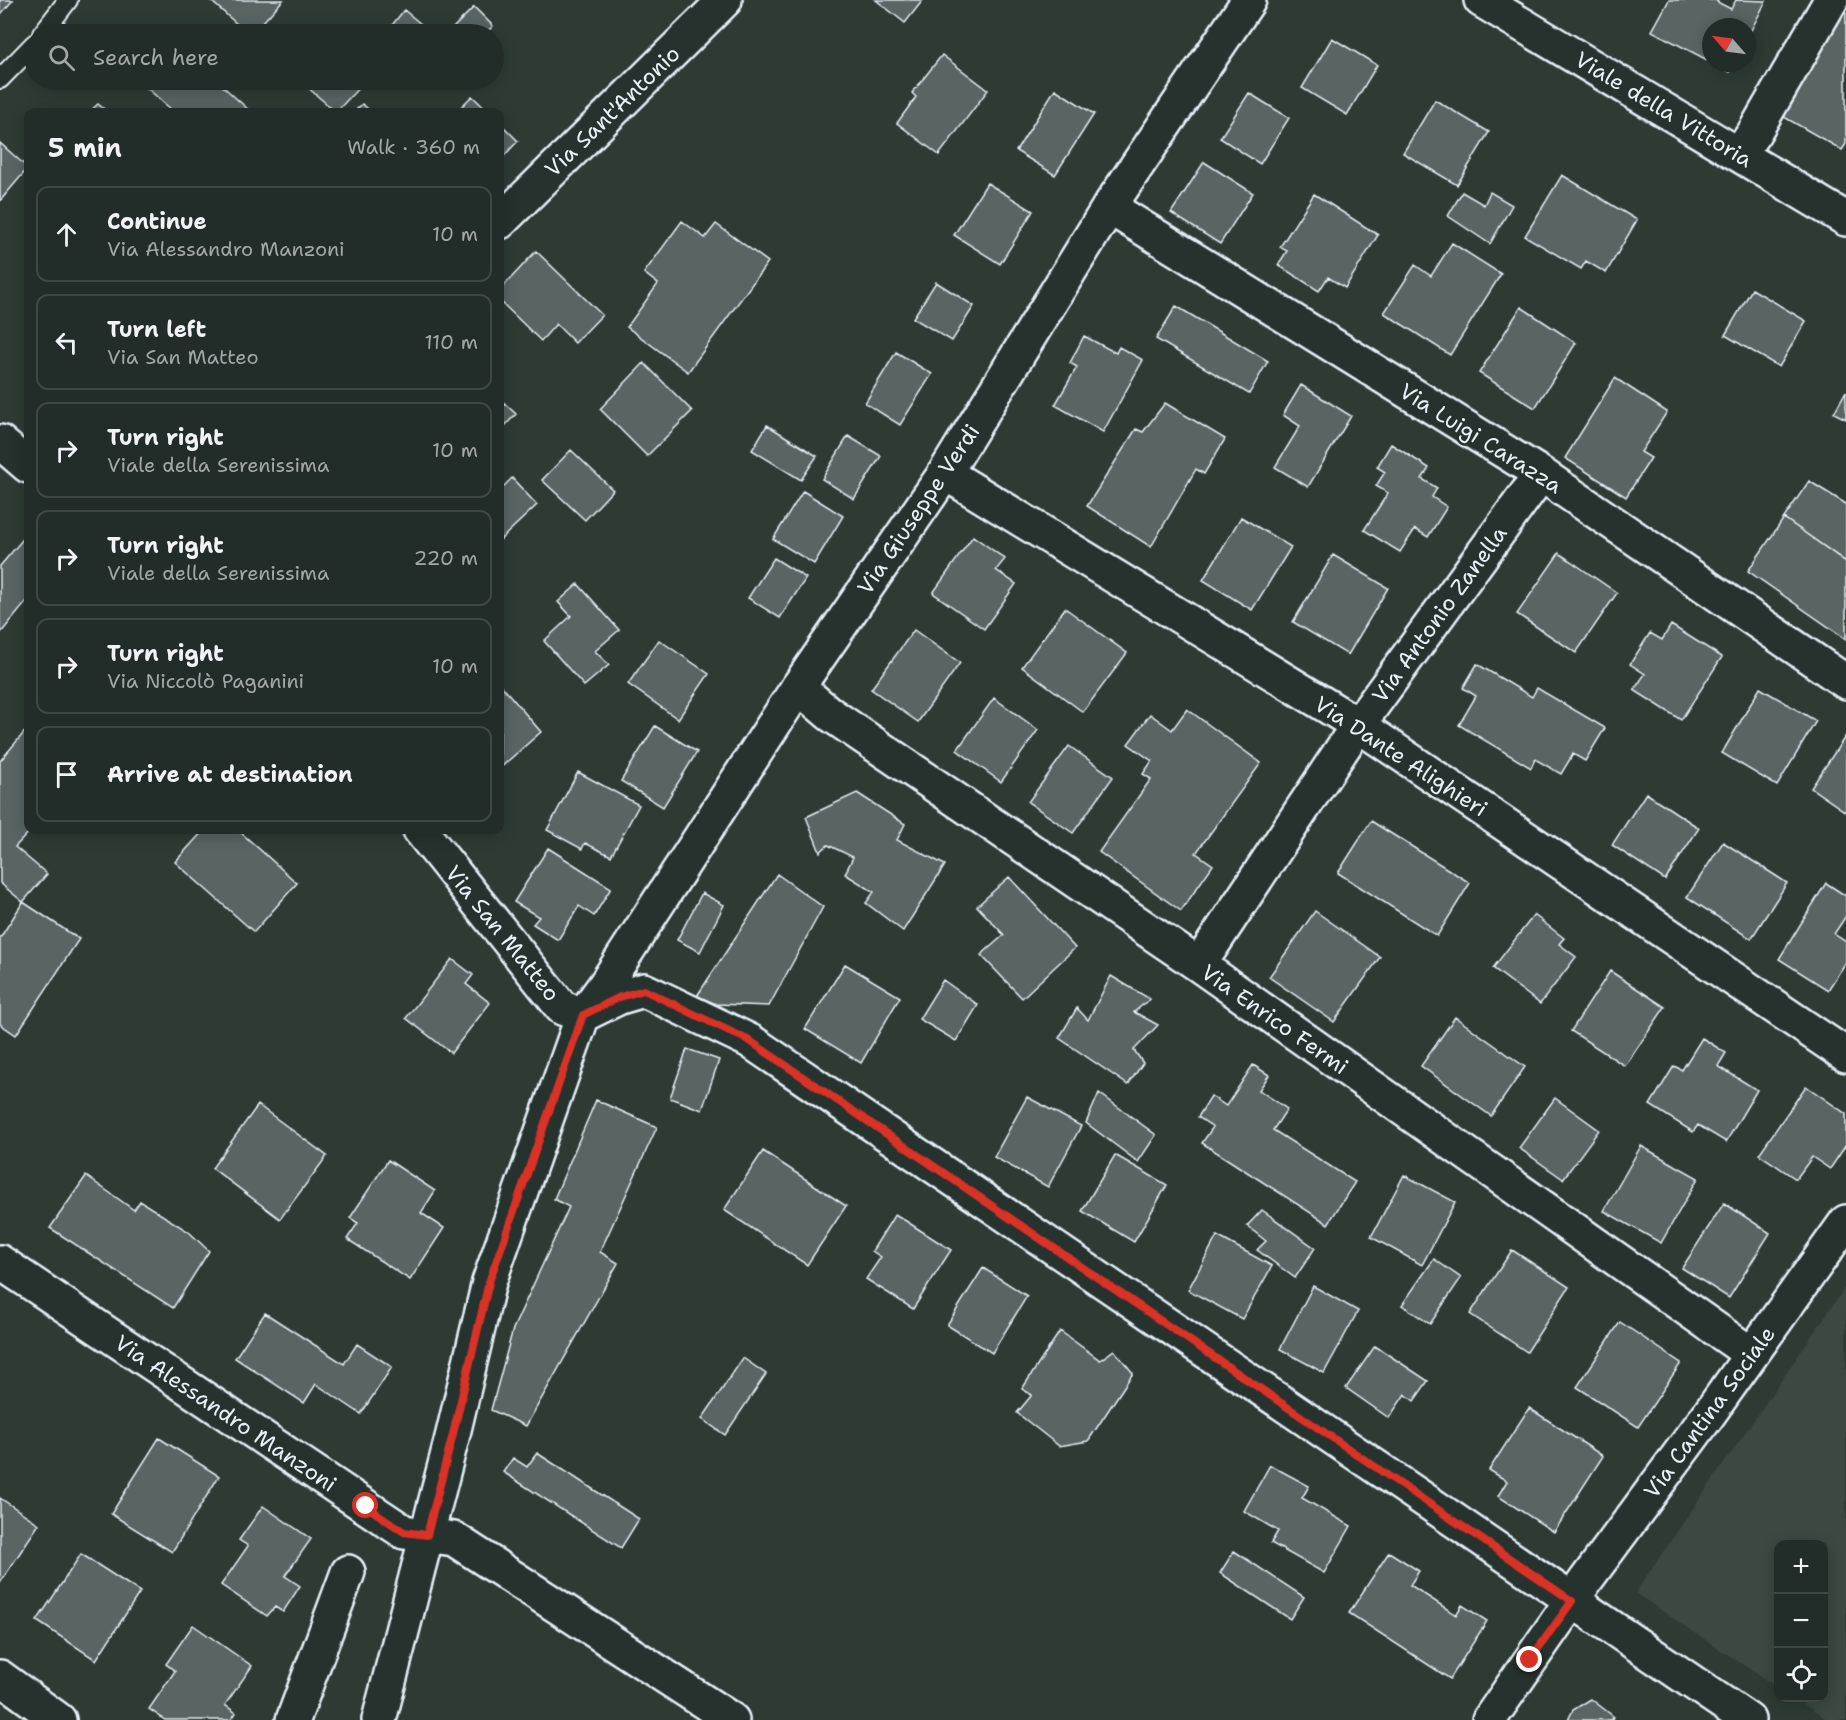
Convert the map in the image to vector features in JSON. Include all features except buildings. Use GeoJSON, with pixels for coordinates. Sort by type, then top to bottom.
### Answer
{"type":"FeatureCollection","features":[{"type":"Feature","properties":{"kind":"street","name":"Via Sant'Antonio"},"geometry":{"type":"LineString","coordinates":[[504,218],[726,0]]}},
{"type":"Feature","properties":{"kind":"street","name":"Via Giuseppe Verdi"},"geometry":{"type":"LineString","coordinates":[[583,1015],[647,921],[798,687],[945,472],[1109,207],[1250,0]]}},
{"type":"Feature","properties":{"kind":"street","name":"Viale della Vittoria"},"geometry":{"type":"LineString","coordinates":[[1482,0],[1846,219]]}},
{"type":"Feature","properties":{"kind":"street"},"geometry":{"type":"LineString","coordinates":[[1739,154],[1831,0]]}},
{"type":"Feature","properties":{"kind":"street","name":"Via Luigi Carazza"},"geometry":{"type":"LineString","coordinates":[[1109,207],[1541,474],[1846,682]]}},
{"type":"Feature","properties":{"kind":"street"},"geometry":{"type":"LineString","coordinates":[[0,442],[24,463]]}},
{"type":"Feature","properties":{"kind":"street","name":"Via Dante Alighieri"},"geometry":{"type":"LineString","coordinates":[[945,472],[1358,725],[1846,1055]]}},
{"type":"Feature","properties":{"kind":"street","name":"Via Antonio Zanella"},"geometry":{"type":"LineString","coordinates":[[1199,965],[1358,725],[1541,474]]}},
{"type":"Feature","properties":{"kind":"street","name":"Via Enrico Fermi"},"geometry":{"type":"LineString","coordinates":[[798,687],[830,714],[1199,965],[1751,1354]]}},
{"type":"Feature","properties":{"kind":"street","name":"Via San Matteo"},"geometry":{"type":"LineString","coordinates":[[379,1720],[453,1434],[489,1282],[583,1015],[562,1008],[423,834]]}},
{"type":"Feature","properties":{"kind":"street"},"geometry":{"type":"LineString","coordinates":[[583,1015],[620,997],[644,990],[750,1041],[1748,1720]]}},
{"type":"Feature","properties":{"kind":"street","name":"Via Cantina Sociale"},"geometry":{"type":"LineString","coordinates":[[1489,1720],[1572,1601],[1846,1222]]}},
{"type":"Feature","properties":{"kind":"street","name":"Via Alessandro Manzoni"},"geometry":{"type":"LineString","coordinates":[[0,1262],[404,1532],[454,1539],[732,1720]]}},
{"type":"Feature","properties":{"kind":"street"},"geometry":{"type":"LineString","coordinates":[[293,1720],[348,1572]]}},
{"type":"Feature","properties":{"kind":"street"},"geometry":{"type":"LineString","coordinates":[[0,1677],[58,1720]]}},
{"type":"Feature","properties":{"kind":"lane"},"geometry":{"type":"LineString","coordinates":[[50,24],[68,0]]}},
{"type":"Feature","properties":{"kind":"lane"},"geometry":{"type":"LineString","coordinates":[[0,79],[24,54]]}},
{"type":"Feature","properties":{"kind":"shaded area"},"geometry":{"type":"Polygon","coordinates":[[[1846,1286],[1846,1720],[1828,1720],[1799,1702],[1828,1702],[1828,1540],[1774,1540],[1774,1685],[1635,1593],[1846,1286]]]}},
{"type":"Feature","properties":{"kind":"route"},"geometry":{"type":"LineString","coordinates":[[366,1506],[404,1532],[427,1535],[489,1282],[583,1015],[620,997],[644,990],[750,1041],[1572,1601],[1530,1660]]}}]}
